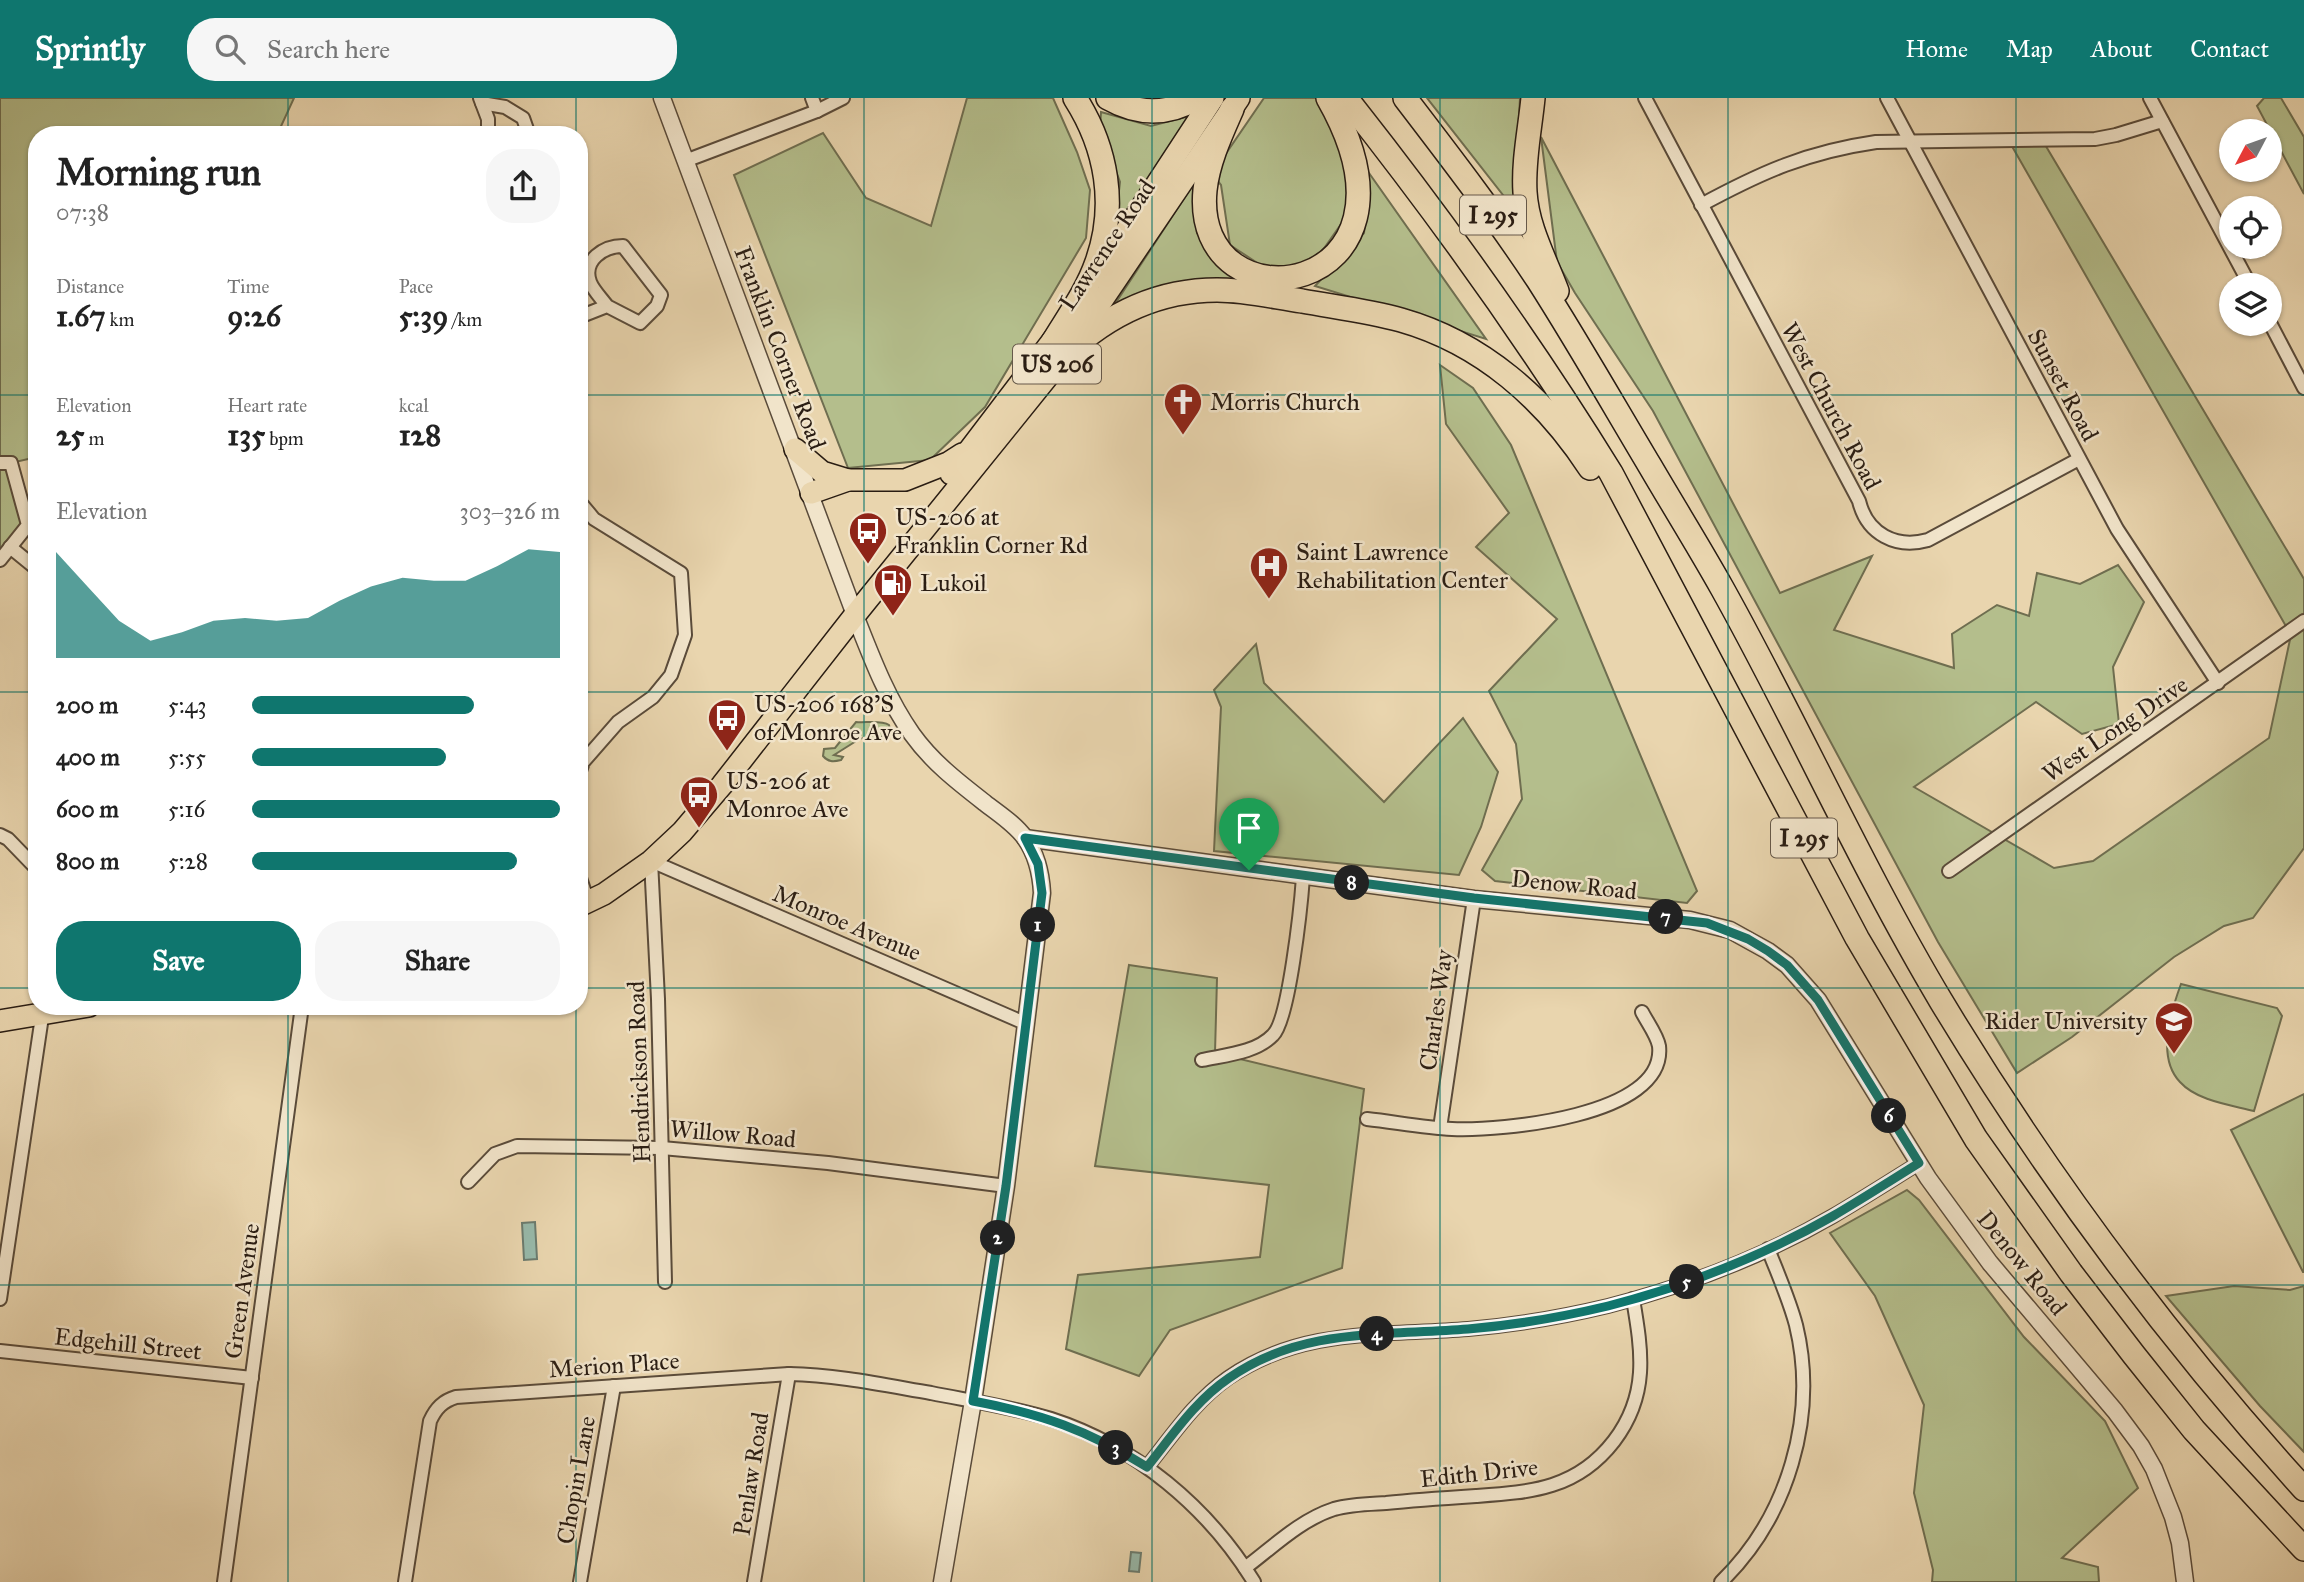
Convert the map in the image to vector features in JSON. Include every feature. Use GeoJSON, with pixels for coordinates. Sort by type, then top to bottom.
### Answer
{"type":"FeatureCollection","features":[{"type":"Feature","properties":{"kind":"highway"},"geometry":{"type":"LineString","coordinates":[[1059,349],[1092,274],[1103,243],[1107,221],[1107,177],[1102,156],[1087,115],[1076,98]]}},
{"type":"Feature","properties":{"kind":"highway"},"geometry":{"type":"LineString","coordinates":[[1108,98],[1133,109],[1153,111],[1174,109],[1197,98]]}},
{"type":"Feature","properties":{"kind":"highway"},"geometry":{"type":"LineString","coordinates":[[1228,102],[1205,188],[1210,232],[1224,254],[1249,272],[1278,279],[1293,278],[1320,268],[1332,260],[1350,236],[1357,212],[1357,182],[1352,154],[1346,133],[1328,98]]}},
{"type":"Feature","properties":{"kind":"highway","name":"I 295"},"geometry":{"type":"LineString","coordinates":[[1346,98],[1459,245],[1567,402],[1611,473],[1857,939],[1976,1139],[2071,1273],[2134,1355],[2194,1430],[2304,1549]]}},
{"type":"Feature","properties":{"kind":"highway","name":"I 295"},"geometry":{"type":"LineString","coordinates":[[1405,98],[1503,230],[1574,337],[1721,585],[1894,917],[1987,1076],[2065,1193],[2122,1270],[2216,1388],[2304,1489]]}},
{"type":"Feature","properties":{"kind":"highway"},"geometry":{"type":"LineString","coordinates":[[1533,98],[1525,166],[1525,193],[1537,245],[1574,337]]}},
{"type":"Feature","properties":{"kind":"highway","name":"Lawrence Road"},"geometry":{"type":"LineString","coordinates":[[855,615],[1059,349],[1228,102]]}},
{"type":"Feature","properties":{"kind":"highway"},"geometry":{"type":"LineString","coordinates":[[1059,349],[1123,312],[1167,295],[1192,291],[1239,291],[1376,314],[1436,332],[1506,373],[1558,423],[1686,616]]}},
{"type":"Feature","properties":{"kind":"highway","name":"Lawrence Road"},"geometry":{"type":"LineString","coordinates":[[855,615],[894,551],[969,449],[1059,349]]}},
{"type":"Feature","properties":{"kind":"highway"},"geometry":{"type":"LineString","coordinates":[[794,449],[822,472],[849,480],[905,480],[948,463],[969,449]]}},
{"type":"Feature","properties":{"kind":"highway"},"geometry":{"type":"LineString","coordinates":[[811,493],[849,480]]}},
{"type":"Feature","properties":{"kind":"highway","name":"US 206"},"geometry":{"type":"LineString","coordinates":[[588,901],[631,876],[682,832],[855,615]]}},
{"type":"Feature","properties":{"kind":"highway"},"geometry":{"type":"LineString","coordinates":[[0,1021],[28,1014]]}},
{"type":"Feature","properties":{"kind":"street","name":"Franklin Corner Road"},"geometry":{"type":"LineString","coordinates":[[662,98],[855,615],[888,694],[912,734],[951,777],[1025,838]]}},
{"type":"Feature","properties":{"kind":"street"},"geometry":{"type":"LineString","coordinates":[[812,98],[817,111]]}},
{"type":"Feature","properties":{"kind":"street"},"geometry":{"type":"LineString","coordinates":[[685,161],[817,111],[843,98]]}},
{"type":"Feature","properties":{"kind":"street","name":"West Church Road"},"geometry":{"type":"LineString","coordinates":[[1644,98],[1859,501],[1865,517],[1881,535],[1905,543],[1928,540],[2079,459]]}},
{"type":"Feature","properties":{"kind":"street","name":"Sunset Road"},"geometry":{"type":"LineString","coordinates":[[1887,98],[2117,529],[2145,576],[2218,683]]}},
{"type":"Feature","properties":{"kind":"street"},"geometry":{"type":"LineString","coordinates":[[2150,98],[2244,273]]}},
{"type":"Feature","properties":{"kind":"street"},"geometry":{"type":"LineString","coordinates":[[481,100],[488,126]]}},
{"type":"Feature","properties":{"kind":"street"},"geometry":{"type":"LineString","coordinates":[[481,100],[505,107],[523,118],[526,126]]}},
{"type":"Feature","properties":{"kind":"street"},"geometry":{"type":"LineString","coordinates":[[1702,205],[1763,172],[1811,154],[1876,142],[2095,139],[2162,121]]}},
{"type":"Feature","properties":{"kind":"street"},"geometry":{"type":"LineString","coordinates":[[588,313],[607,306],[640,323],[657,306],[661,295],[623,246],[609,246],[594,257],[589,267],[590,282],[607,306]]}},
{"type":"Feature","properties":{"kind":"street"},"geometry":{"type":"LineString","coordinates":[[2277,336],[2304,388]]}},
{"type":"Feature","properties":{"kind":"street"},"geometry":{"type":"LineString","coordinates":[[0,463],[11,463],[28,525],[0,560]]}},
{"type":"Feature","properties":{"kind":"street"},"geometry":{"type":"LineString","coordinates":[[588,512],[594,519],[681,573],[685,635],[671,675],[653,697],[618,722],[588,756]]}},
{"type":"Feature","properties":{"kind":"street"},"geometry":{"type":"LineString","coordinates":[[10,547],[28,562]]}},
{"type":"Feature","properties":{"kind":"street","name":"West Long Drive"},"geometry":{"type":"LineString","coordinates":[[1949,871],[2304,621]]}},
{"type":"Feature","properties":{"kind":"street"},"geometry":{"type":"LineString","coordinates":[[0,835],[8,839],[28,860]]}},
{"type":"Feature","properties":{"kind":"street"},"geometry":{"type":"LineString","coordinates":[[942,1582],[1006,1186],[1042,893],[1038,864],[1025,838]]}},
{"type":"Feature","properties":{"kind":"street","name":"Denow Road"},"geometry":{"type":"LineString","coordinates":[[1025,838],[1303,877],[1690,920],[1748,939],[1787,965],[1818,1000],[1919,1163],[1990,1263],[2115,1411],[2141,1446],[2165,1493],[2173,1517],[2180,1543],[2185,1582]]}},
{"type":"Feature","properties":{"kind":"street","name":"Monroe Avenue"},"geometry":{"type":"LineString","coordinates":[[651,860],[1027,1024]]}},
{"type":"Feature","properties":{"kind":"street","name":"Hendrickson Road"},"geometry":{"type":"LineString","coordinates":[[651,860],[665,1282]]}},
{"type":"Feature","properties":{"kind":"street"},"geometry":{"type":"LineString","coordinates":[[1202,1060],[1242,1051],[1264,1042],[1279,1027],[1298,928],[1303,877]]}},
{"type":"Feature","properties":{"kind":"street","name":"Charles Way"},"geometry":{"type":"LineString","coordinates":[[1440,1128],[1474,898]]}},
{"type":"Feature","properties":{"kind":"street"},"geometry":{"type":"LineString","coordinates":[[1367,1119],[1440,1128],[1484,1129],[1547,1121],[1581,1113],[1630,1094],[1648,1078],[1659,1044],[1642,1012]]}},
{"type":"Feature","properties":{"kind":"street"},"geometry":{"type":"LineString","coordinates":[[0,1299],[42,1015]]}},
{"type":"Feature","properties":{"kind":"street","name":"Green Avenue"},"geometry":{"type":"LineString","coordinates":[[225,1582],[301,1015]]}},
{"type":"Feature","properties":{"kind":"street","name":"Willow Road"},"geometry":{"type":"LineString","coordinates":[[468,1182],[495,1153],[517,1146],[662,1148],[828,1163],[1006,1186]]}},
{"type":"Feature","properties":{"kind":"street"},"geometry":{"type":"LineString","coordinates":[[1147,1467],[1193,1409],[1211,1392],[1247,1366],[1295,1345],[1342,1336],[1514,1324],[1633,1299],[1710,1274],[1768,1250],[1834,1216],[1919,1163]]}},
{"type":"Feature","properties":{"kind":"street"},"geometry":{"type":"LineString","coordinates":[[1721,1582],[1741,1561],[1770,1517],[1783,1491],[1799,1436],[1803,1379],[1798,1337],[1790,1304],[1768,1250]]}},
{"type":"Feature","properties":{"kind":"street","name":"Edith Drive"},"geometry":{"type":"LineString","coordinates":[[1245,1568],[1302,1525],[1333,1510],[1365,1504],[1528,1492],[1563,1482],[1580,1473],[1595,1462],[1619,1434],[1636,1399],[1642,1361],[1633,1299]]}},
{"type":"Feature","properties":{"kind":"street","name":"Edgehill Street"},"geometry":{"type":"LineString","coordinates":[[0,1351],[252,1378]]}},
{"type":"Feature","properties":{"kind":"street","name":"Merion Place"},"geometry":{"type":"LineString","coordinates":[[405,1582],[430,1421],[440,1405],[456,1396],[789,1374],[841,1377],[1021,1410],[1053,1420],[1114,1447],[1147,1467],[1189,1502],[1208,1521],[1254,1582]]}},
{"type":"Feature","properties":{"kind":"street","name":"Penlaw Road"},"geometry":{"type":"LineString","coordinates":[[754,1582],[789,1374]]}},
{"type":"Feature","properties":{"kind":"street","name":"Chopin Lane"},"geometry":{"type":"LineString","coordinates":[[580,1582],[614,1385]]}},
{"type":"Feature","properties":{"kind":"green space"},"geometry":{"type":"Polygon","coordinates":[[[0,98],[294,98],[281,126],[28,126],[28,459],[11,463],[0,458],[0,98]]]}},
{"type":"Feature","properties":{"kind":"green space"},"geometry":{"type":"Polygon","coordinates":[[[967,98],[1053,98],[1077,152],[1090,190],[1086,238],[985,407],[930,460],[848,468],[734,175],[823,133],[866,198],[931,226],[967,98]]]}},
{"type":"Feature","properties":{"kind":"green space"},"geometry":{"type":"Polygon","coordinates":[[[1264,98],[1317,98],[1340,127],[1353,207],[1311,267],[1271,272],[1230,245],[1221,185],[1212,174],[1264,98]]]}},
{"type":"Feature","properties":{"kind":"green space"},"geometry":{"type":"Polygon","coordinates":[[[1427,98],[1520,98],[1514,209],[1427,98]]]}},
{"type":"Feature","properties":{"kind":"green space"},"geometry":{"type":"Polygon","coordinates":[[[2264,98],[2281,98],[2304,137],[2304,194],[2282,153],[2282,119],[2264,119],[2257,106],[2264,98]]]}},
{"type":"Feature","properties":{"kind":"green space"},"geometry":{"type":"Polygon","coordinates":[[[1101,112],[1151,126],[1193,115],[1114,235],[1120,182],[1100,129],[1101,112]]]}},
{"type":"Feature","properties":{"kind":"green space"},"geometry":{"type":"Polygon","coordinates":[[[1541,137],[1780,593],[1872,556],[1834,630],[1954,668],[1952,634],[1997,605],[2029,616],[2037,573],[2080,584],[2118,565],[2144,602],[2113,667],[2119,724],[2082,734],[2036,702],[1914,787],[2054,868],[2093,861],[2269,738],[2291,635],[2009,141],[2044,143],[2304,579],[2304,848],[2253,918],[2224,926],[2174,957],[2072,1037],[2017,1073],[1938,942],[1653,411],[1557,262],[1541,137]]]}},
{"type":"Feature","properties":{"kind":"green space"},"geometry":{"type":"Polygon","coordinates":[[[1369,173],[1486,339],[1315,286],[1364,233],[1369,173]]]}},
{"type":"Feature","properties":{"kind":"green space"},"geometry":{"type":"Polygon","coordinates":[[[1196,180],[1197,233],[1223,269],[1248,286],[1113,307],[1196,180]]]}},
{"type":"Feature","properties":{"kind":"green space"},"geometry":{"type":"Polygon","coordinates":[[[1440,365],[1473,388],[1511,445],[1697,891],[1687,903],[1495,881],[1482,870],[1522,799],[1516,744],[1489,691],[1557,619],[1476,547],[1509,513],[1446,424],[1440,365]]]}},
{"type":"Feature","properties":{"kind":"green space"},"geometry":{"type":"Polygon","coordinates":[[[0,467],[8,468],[23,524],[0,553],[0,467]]]}},
{"type":"Feature","properties":{"kind":"green space"},"geometry":{"type":"Polygon","coordinates":[[[1256,644],[1264,683],[1384,802],[1463,718],[1498,772],[1481,827],[1459,875],[1214,851],[1221,707],[1214,690],[1256,644]]]}},
{"type":"Feature","properties":{"kind":"green space"},"geometry":{"type":"Polygon","coordinates":[[[856,722],[882,723],[889,725],[890,729],[874,741],[861,738],[834,755],[843,757],[841,760],[831,761],[825,758],[824,749],[835,748],[856,722]]]}},
{"type":"Feature","properties":{"kind":"green space"},"geometry":{"type":"Polygon","coordinates":[[[1129,965],[1217,978],[1215,1053],[1364,1089],[1342,1268],[1170,1330],[1139,1376],[1066,1349],[1078,1275],[1260,1257],[1269,1185],[1095,1166],[1129,965]]]}},
{"type":"Feature","properties":{"kind":"green space"},"geometry":{"type":"Polygon","coordinates":[[[2181,984],[2277,1008],[2282,1016],[2254,1111],[2196,1094],[2180,1082],[2173,1072],[2167,1047],[2168,1034],[2181,984]]]}},
{"type":"Feature","properties":{"kind":"green space"},"geometry":{"type":"Polygon","coordinates":[[[2304,1094],[2304,1272],[2303,1272],[2231,1130],[2304,1094]]]}},
{"type":"Feature","properties":{"kind":"green space"},"geometry":{"type":"Polygon","coordinates":[[[1907,1190],[1919,1200],[2024,1337],[2105,1421],[2138,1488],[2062,1558],[2098,1567],[2099,1582],[1932,1582],[1933,1570],[1914,1493],[1924,1405],[1875,1296],[1830,1233],[1907,1190]]]}},
{"type":"Feature","properties":{"kind":"green space"},"geometry":{"type":"Polygon","coordinates":[[[2234,1286],[2290,1290],[2304,1286],[2304,1452],[2260,1406],[2166,1296],[2234,1286]]]}},
{"type":"Feature","properties":{"kind":"shaded area"},"geometry":{"type":"Polygon","coordinates":[[[535,1222],[537,1259],[524,1260],[522,1223],[535,1222]]]}},
{"type":"Feature","properties":{"kind":"shaded area"},"geometry":{"type":"Polygon","coordinates":[[[1131,1552],[1141,1553],[1139,1572],[1129,1571],[1131,1552]]]}},
{"type":"Feature","properties":{"kind":"place","name":"Morris Church"},"geometry":{"type":"Point","coordinates":[1183,436]}},
{"type":"Feature","properties":{"kind":"place","name":"US-206 at Franklin Corner Rd"},"geometry":{"type":"Point","coordinates":[868,565]}},
{"type":"Feature","properties":{"kind":"place","name":"Saint Lawrence Rehabilitation Center"},"geometry":{"type":"Point","coordinates":[1269,600]}},
{"type":"Feature","properties":{"kind":"place","name":"Lukoil"},"geometry":{"type":"Point","coordinates":[893,617]}},
{"type":"Feature","properties":{"kind":"place","name":"US-206 168'S of Monroe Ave"},"geometry":{"type":"Point","coordinates":[727,752]}},
{"type":"Feature","properties":{"kind":"place","name":"US-206 at Monroe Ave"},"geometry":{"type":"Point","coordinates":[699,829]}},
{"type":"Feature","properties":{"kind":"place","name":"Rider University"},"geometry":{"type":"Point","coordinates":[2174,1055]}},
{"type":"Feature","properties":{"kind":"route"},"geometry":{"type":"LineString","coordinates":[[1025,838],[1249,870],[1474,898],[1690,920],[1730,930],[1787,965],[1818,1000],[1919,1163],[1809,1229],[1753,1256],[1666,1289],[1606,1306],[1514,1324],[1342,1336],[1295,1345],[1272,1354],[1247,1366],[1211,1392],[1193,1409],[1147,1467],[1084,1432],[1053,1420],[1021,1410],[973,1401],[1006,1186],[1042,893],[1038,864],[1025,838]]}}]}
